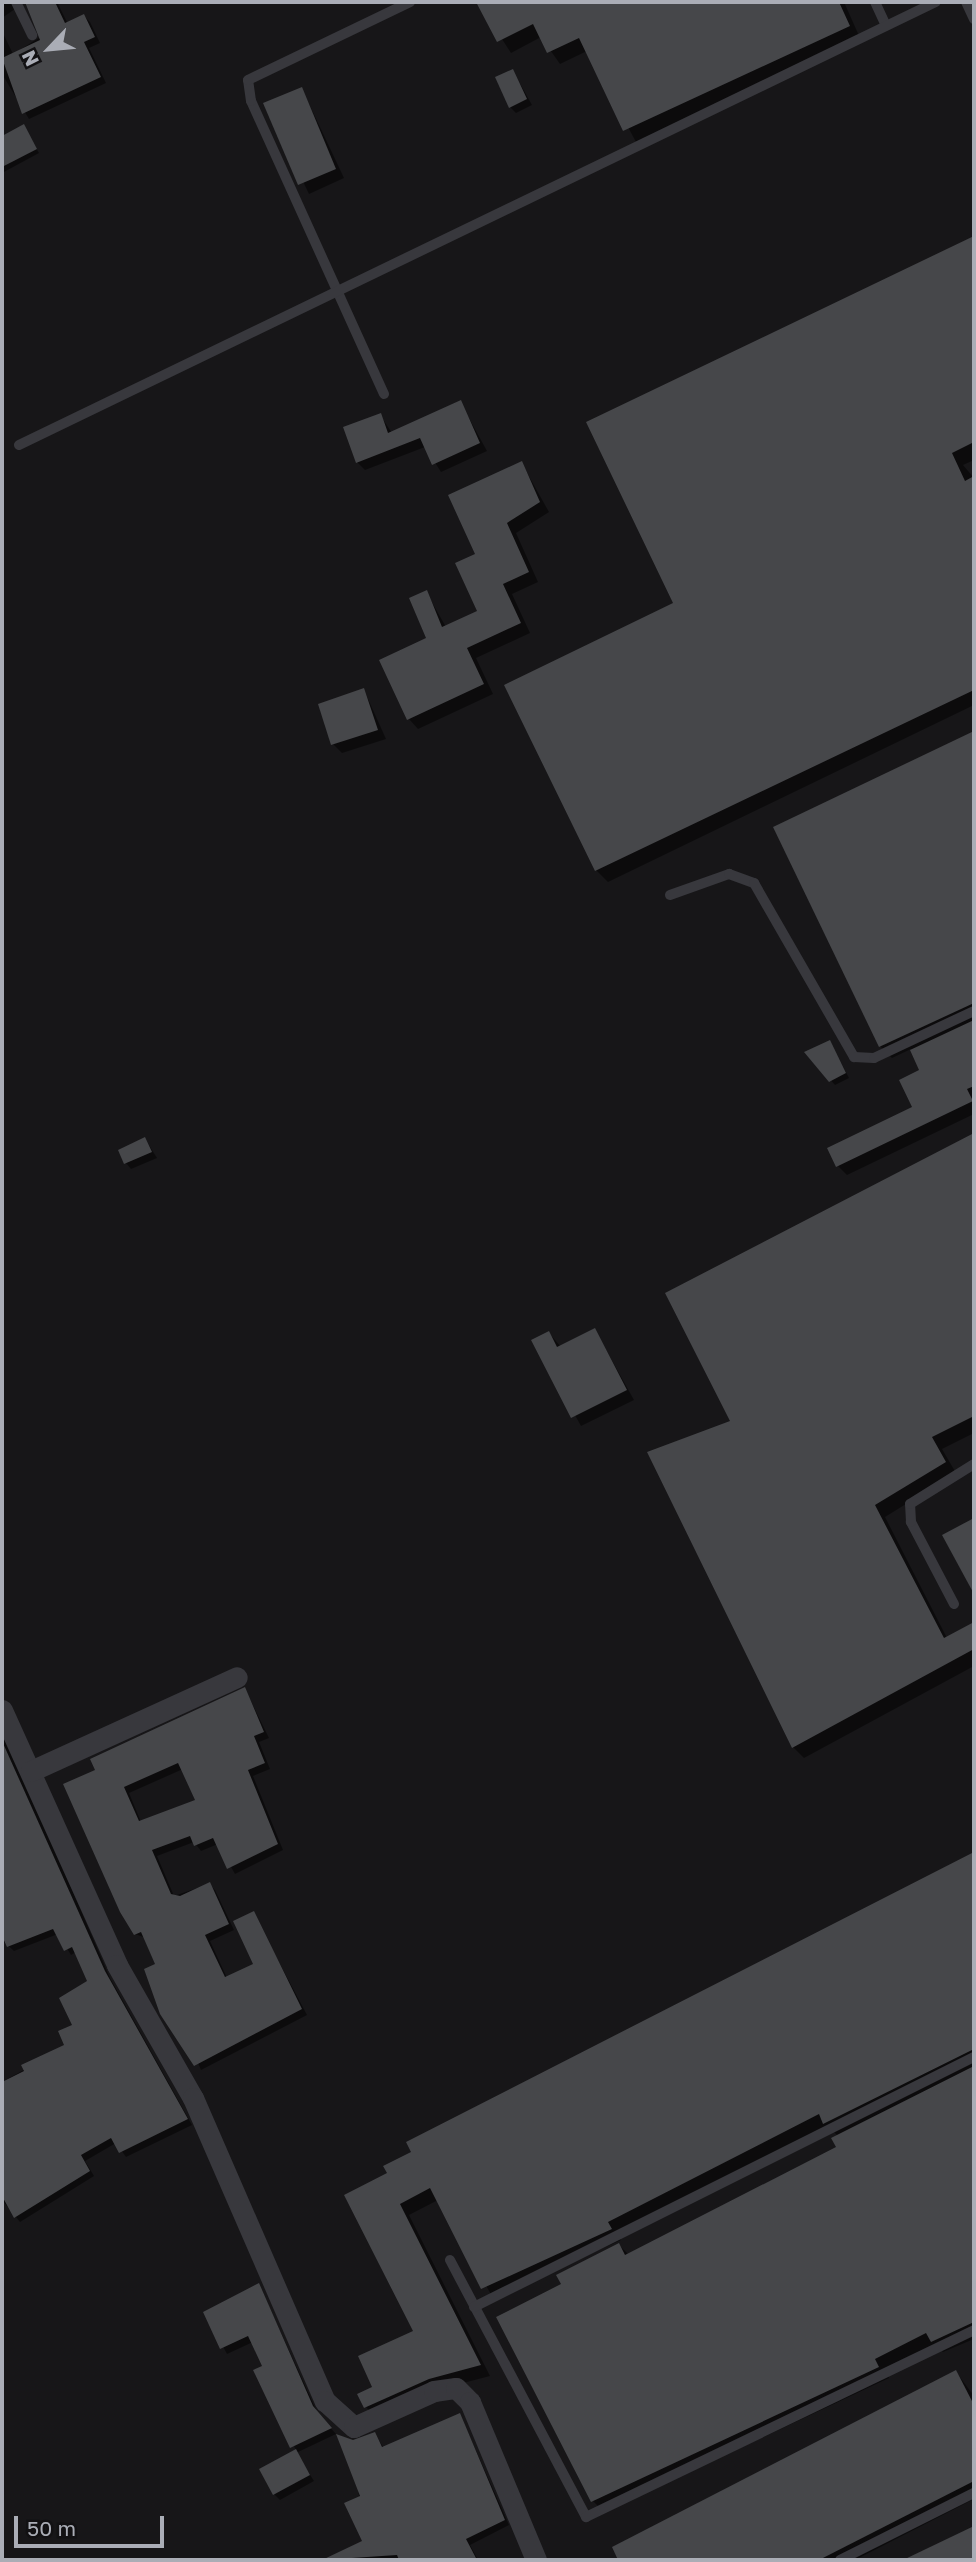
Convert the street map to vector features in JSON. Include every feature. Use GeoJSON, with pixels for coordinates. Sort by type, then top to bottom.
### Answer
{"type":"FeatureCollection","features":[{"type":"Feature","properties":{"kind":"street"},"geometry":{"type":"LineString","coordinates":[[31,1772],[237,1677]]}},
{"type":"Feature","properties":{"kind":"street"},"geometry":{"type":"LineString","coordinates":[[2,1710],[117,1965],[193,2098],[335,2416],[354,2427],[366,2424],[434,2391],[456,2388],[470,2402],[536,2560]]}},
{"type":"Feature","properties":{"kind":"lane"},"geometry":{"type":"LineString","coordinates":[[16,2],[32,35]]}},
{"type":"Feature","properties":{"kind":"lane"},"geometry":{"type":"LineString","coordinates":[[384,394],[251,101],[248,80],[410,2]]}},
{"type":"Feature","properties":{"kind":"lane"},"geometry":{"type":"LineString","coordinates":[[875,2],[886,26]]}},
{"type":"Feature","properties":{"kind":"lane"},"geometry":{"type":"LineString","coordinates":[[19,445],[936,2]]}},
{"type":"Feature","properties":{"kind":"lane"},"geometry":{"type":"LineString","coordinates":[[966,2],[974,19]]}},
{"type":"Feature","properties":{"kind":"lane"},"geometry":{"type":"LineString","coordinates":[[670,895],[729,874],[754,883],[854,1057],[874,1058],[974,1011]]}},
{"type":"Feature","properties":{"kind":"lane"},"geometry":{"type":"LineString","coordinates":[[954,1604],[911,1522],[910,1504],[974,1464]]}},
{"type":"Feature","properties":{"kind":"lane"},"geometry":{"type":"LineString","coordinates":[[474,2306],[974,2057]]}},
{"type":"Feature","properties":{"kind":"lane"},"geometry":{"type":"LineString","coordinates":[[450,2260],[586,2517],[974,2330]]}},
{"type":"Feature","properties":{"kind":"lane"},"geometry":{"type":"LineString","coordinates":[[840,2560],[974,2493]]}},
{"type":"Feature","properties":{"kind":"building"},"geometry":{"type":"Polygon","coordinates":[[[25,2],[55,2],[65,23],[84,14],[95,37],[84,42],[101,77],[22,114],[2,58],[40,40],[25,2]]]}},
{"type":"Feature","properties":{"kind":"building"},"geometry":{"type":"Polygon","coordinates":[[[476,2],[839,2],[850,26],[623,131],[579,38],[547,53],[533,24],[497,42],[476,2]]]}},
{"type":"Feature","properties":{"kind":"building"},"geometry":{"type":"Polygon","coordinates":[[[513,69],[527,99],[509,108],[495,77],[513,69]]]}},
{"type":"Feature","properties":{"kind":"building"},"geometry":{"type":"Polygon","coordinates":[[[302,87],[336,169],[298,185],[263,103],[302,87]]]}},
{"type":"Feature","properties":{"kind":"building"},"geometry":{"type":"Polygon","coordinates":[[[24,124],[37,149],[2,167],[2,136],[24,124]]]}},
{"type":"Feature","properties":{"kind":"building"},"geometry":{"type":"Polygon","coordinates":[[[974,236],[974,442],[952,453],[965,481],[974,476],[974,690],[595,871],[504,685],[673,603],[586,422],[974,236]]]}},
{"type":"Feature","properties":{"kind":"building"},"geometry":{"type":"Polygon","coordinates":[[[461,400],[480,443],[432,465],[420,438],[356,463],[343,427],[381,413],[388,433],[461,400]]]}},
{"type":"Feature","properties":{"kind":"building"},"geometry":{"type":"Polygon","coordinates":[[[522,461],[540,502],[507,523],[529,572],[503,584],[521,623],[467,648],[484,684],[407,720],[379,660],[426,638],[409,598],[427,590],[442,627],[477,611],[455,563],[475,554],[448,495],[522,461]]]}},
{"type":"Feature","properties":{"kind":"building"},"geometry":{"type":"Polygon","coordinates":[[[364,688],[378,730],[331,745],[318,704],[364,688]]]}},
{"type":"Feature","properties":{"kind":"building"},"geometry":{"type":"Polygon","coordinates":[[[974,731],[974,1003],[879,1047],[773,827],[974,731]]]}},
{"type":"Feature","properties":{"kind":"building"},"geometry":{"type":"Polygon","coordinates":[[[974,1020],[974,1086],[967,1089],[973,1101],[836,1167],[827,1148],[912,1107],[899,1080],[919,1070],[910,1050],[974,1020]]]}},
{"type":"Feature","properties":{"kind":"building"},"geometry":{"type":"Polygon","coordinates":[[[830,1040],[846,1073],[829,1082],[804,1052],[830,1040]]]}},
{"type":"Feature","properties":{"kind":"building"},"geometry":{"type":"Polygon","coordinates":[[[974,1133],[974,1416],[932,1437],[946,1462],[875,1505],[944,1638],[974,1622],[974,1649],[792,1748],[647,1452],[730,1421],[665,1293],[974,1133]]]}},
{"type":"Feature","properties":{"kind":"building"},"geometry":{"type":"Polygon","coordinates":[[[145,1137],[152,1152],[124,1164],[118,1150],[145,1137]]]}},
{"type":"Feature","properties":{"kind":"building"},"geometry":{"type":"Polygon","coordinates":[[[595,1328],[627,1390],[571,1418],[531,1340],[549,1331],[557,1347],[595,1328]]]}},
{"type":"Feature","properties":{"kind":"building"},"geometry":{"type":"Polygon","coordinates":[[[974,1518],[974,1594],[942,1535],[974,1518]]]}},
{"type":"Feature","properties":{"kind":"building"},"geometry":{"type":"Polygon","coordinates":[[[245,1687],[264,1732],[254,1736],[265,1763],[248,1770],[278,1844],[227,1869],[213,1838],[194,1846],[190,1836],[152,1850],[171,1894],[180,1896],[210,1882],[229,1924],[205,1935],[225,1977],[253,1964],[233,1921],[254,1911],[302,2009],[194,2066],[160,2014],[144,1969],[155,1964],[141,1932],[134,1935],[120,1912],[63,1784],[95,1770],[90,1759],[245,1687]],[[178,1763],[124,1787],[139,1821],[195,1800],[178,1763]]]}},
{"type":"Feature","properties":{"kind":"building"},"geometry":{"type":"Polygon","coordinates":[[[2,1741],[105,1971],[188,2119],[119,2153],[111,2138],[81,2155],[90,2171],[14,2218],[2,2196],[2,2082],[24,2071],[21,2065],[64,2045],[58,2031],[72,2025],[59,1998],[87,1981],[72,1947],[64,1951],[53,1929],[7,1947],[2,1936],[2,1741]]]}},
{"type":"Feature","properties":{"kind":"building"},"geometry":{"type":"Polygon","coordinates":[[[974,1852],[974,2049],[823,2124],[819,2114],[608,2222],[612,2229],[481,2289],[430,2188],[400,2204],[481,2365],[429,2379],[364,2408],[357,2394],[372,2387],[358,2356],[413,2331],[344,2195],[387,2173],[383,2166],[411,2152],[406,2142],[974,1852]]]}},
{"type":"Feature","properties":{"kind":"building"},"geometry":{"type":"Polygon","coordinates":[[[974,2066],[974,2322],[931,2342],[926,2333],[875,2359],[879,2367],[591,2502],[496,2317],[561,2284],[556,2275],[619,2243],[625,2255],[836,2147],[831,2138],[974,2066]]]}},
{"type":"Feature","properties":{"kind":"building"},"geometry":{"type":"Polygon","coordinates":[[[259,2283],[313,2406],[332,2428],[290,2448],[253,2370],[262,2366],[248,2336],[220,2349],[203,2312],[259,2283]]]}},
{"type":"Feature","properties":{"kind":"building"},"geometry":{"type":"Polygon","coordinates":[[[956,2370],[974,2405],[974,2481],[819,2560],[618,2560],[612,2547],[956,2370]]]}},
{"type":"Feature","properties":{"kind":"building"},"geometry":{"type":"Polygon","coordinates":[[[460,2413],[505,2520],[466,2539],[477,2560],[399,2560],[397,2555],[322,2560],[362,2541],[344,2503],[360,2496],[336,2434],[353,2440],[375,2432],[382,2447],[460,2413]]]}},
{"type":"Feature","properties":{"kind":"building"},"geometry":{"type":"Polygon","coordinates":[[[296,2449],[310,2475],[273,2495],[259,2469],[296,2449]]]}},
{"type":"Feature","properties":{"kind":"building"},"geometry":{"type":"Polygon","coordinates":[[[974,2526],[974,2560],[903,2560],[974,2526]]]}}]}
